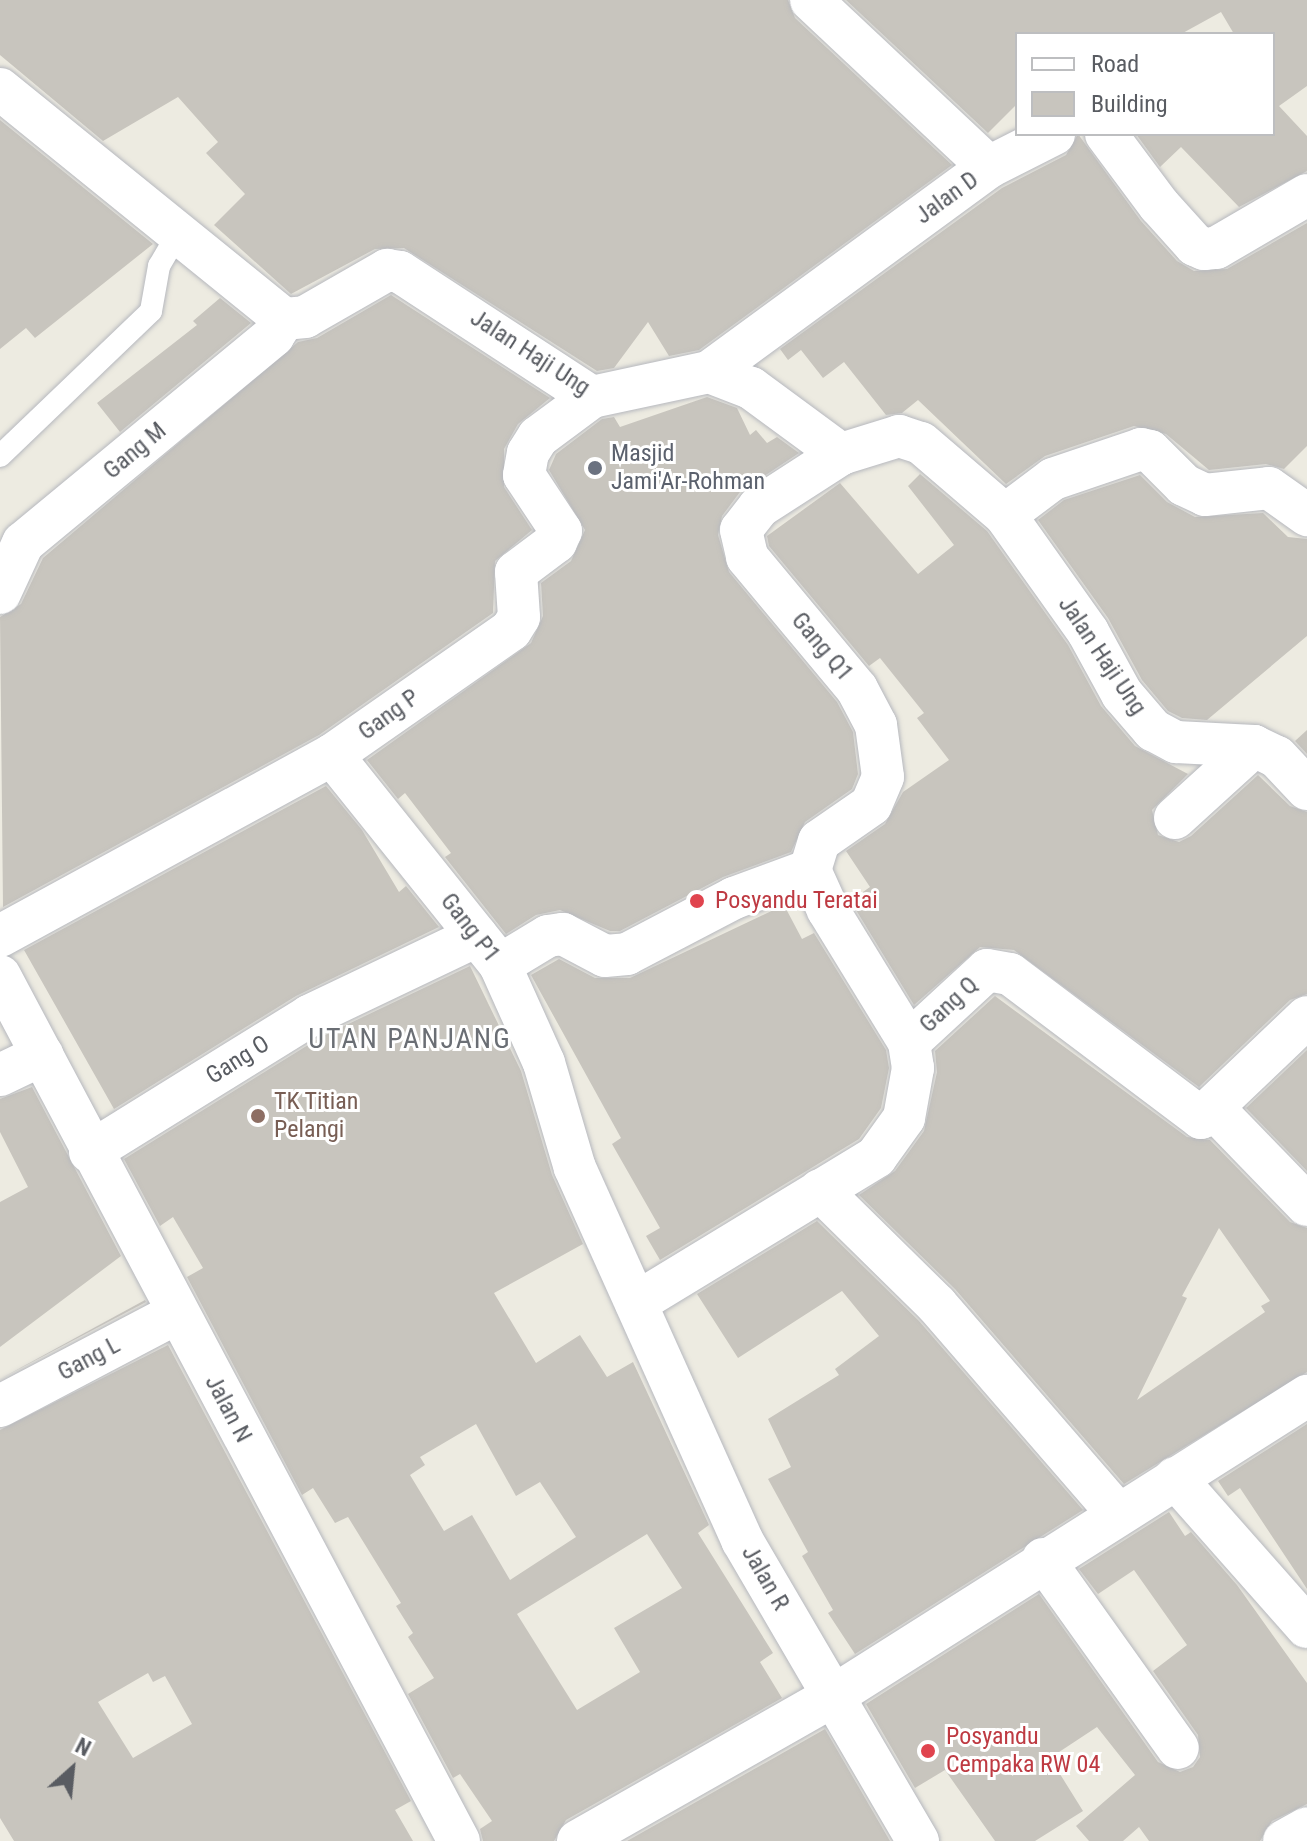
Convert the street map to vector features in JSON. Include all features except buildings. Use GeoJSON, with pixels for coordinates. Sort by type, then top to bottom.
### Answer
{"type":"FeatureCollection","features":[{"type":"Feature","properties":{"kind":"street","name":"Jalan D"},"geometry":{"type":"LineString","coordinates":[[709,372],[989,167],[811,0]]}},
{"type":"Feature","properties":{"kind":"street"},"geometry":{"type":"LineString","coordinates":[[0,89],[180,230],[284,319]]}},
{"type":"Feature","properties":{"kind":"street"},"geometry":{"type":"LineString","coordinates":[[989,167],[1050,136]]}},
{"type":"Feature","properties":{"kind":"street"},"geometry":{"type":"LineString","coordinates":[[1107,136],[1159,205],[1195,245],[1204,249],[1216,248],[1307,195]]}},
{"type":"Feature","properties":{"kind":"street","name":"Jalan Haji Ung"},"geometry":{"type":"LineString","coordinates":[[284,319],[305,317],[387,270],[400,272],[592,397],[709,372]]}},
{"type":"Feature","properties":{"kind":"street","name":"Gang M"},"geometry":{"type":"LineString","coordinates":[[0,593],[23,543],[273,336],[284,319]]}},
{"type":"Feature","properties":{"kind":"street"},"geometry":{"type":"LineString","coordinates":[[709,372],[751,388],[841,454]]}},
{"type":"Feature","properties":{"kind":"street","name":"Gang P"},"geometry":{"type":"LineString","coordinates":[[0,936],[332,755],[511,630],[519,617],[516,572],[556,542],[561,531],[524,475],[528,453],[546,430],[592,397]]}},
{"type":"Feature","properties":{"kind":"street","name":"Jalan Haji Ung"},"geometry":{"type":"LineString","coordinates":[[841,454],[885,438],[911,438],[1005,515],[1088,632],[1122,694],[1153,730],[1176,742],[1254,746]]}},
{"type":"Feature","properties":{"kind":"street"},"geometry":{"type":"LineString","coordinates":[[1005,515],[1053,479],[1141,449],[1150,451],[1184,485],[1205,495],[1269,488],[1307,515]]}},
{"type":"Feature","properties":{"kind":"street","name":"Gang Q1"},"geometry":{"type":"LineString","coordinates":[[810,870],[819,841],[871,805],[883,777],[876,725],[857,689],[747,557],[741,530],[759,507],[841,454]]}},
{"type":"Feature","properties":{"kind":"street"},"geometry":{"type":"LineString","coordinates":[[1175,818],[1254,746],[1277,757],[1307,789]]}},
{"type":"Feature","properties":{"kind":"street","name":"Gang P1"},"geometry":{"type":"LineString","coordinates":[[332,755],[489,950],[544,1063],[575,1168],[636,1303]]}},
{"type":"Feature","properties":{"kind":"street"},"geometry":{"type":"LineString","coordinates":[[489,950],[563,934],[605,956],[627,954],[672,935],[734,898],[810,870],[828,910],[909,1042]]}},
{"type":"Feature","properties":{"kind":"street","name":"Gang O"},"geometry":{"type":"LineString","coordinates":[[90,1152],[309,1016],[489,950]]}},
{"type":"Feature","properties":{"kind":"street","name":"Gang Q"},"geometry":{"type":"LineString","coordinates":[[636,1303],[876,1157],[904,1118],[913,1068],[909,1042],[987,970],[998,969],[1198,1116],[1206,1117],[1213,1108]]}},
{"type":"Feature","properties":{"kind":"street","name":"Jalan N"},"geometry":{"type":"LineString","coordinates":[[0,976],[448,1837]]}},
{"type":"Feature","properties":{"kind":"street"},"geometry":{"type":"LineString","coordinates":[[1307,1017],[1213,1108],[1307,1205]]}},
{"type":"Feature","properties":{"kind":"street"},"geometry":{"type":"LineString","coordinates":[[0,1075],[42,1055]]}},
{"type":"Feature","properties":{"kind":"street"},"geometry":{"type":"LineString","coordinates":[[820,1190],[937,1305],[1118,1514]]}},
{"type":"Feature","properties":{"kind":"street","name":"Jalan R"},"geometry":{"type":"LineString","coordinates":[[636,1303],[742,1540],[830,1698],[918,1841]]}},
{"type":"Feature","properties":{"kind":"street","name":"Gang L"},"geometry":{"type":"LineString","coordinates":[[0,1406],[177,1313]]}},
{"type":"Feature","properties":{"kind":"street"},"geometry":{"type":"LineString","coordinates":[[578,1841],[830,1698],[1043,1559],[1307,1396]]}},
{"type":"Feature","properties":{"kind":"street"},"geometry":{"type":"LineString","coordinates":[[1175,1478],[1307,1627]]}},
{"type":"Feature","properties":{"kind":"street"},"geometry":{"type":"LineString","coordinates":[[1043,1559],[1178,1748]]}},
{"type":"Feature","properties":{"kind":"street"},"geometry":{"type":"LineString","coordinates":[[1284,1841],[1307,1828]]}},
{"type":"Feature","properties":{"kind":"lane"},"geometry":{"type":"LineString","coordinates":[[0,456],[151,311],[159,266],[180,230]]}},
{"type":"Feature","properties":{"kind":"place","name":"Masjid Jami'Ar-Rohman"},"geometry":{"type":"Point","coordinates":[595,468]}},
{"type":"Feature","properties":{"kind":"place","name":"Posyandu Teratai"},"geometry":{"type":"Point","coordinates":[697,901]}},
{"type":"Feature","properties":{"kind":"place","name":"TK Titian Pelangi"},"geometry":{"type":"Point","coordinates":[258,1116]}},
{"type":"Feature","properties":{"kind":"place","name":"Posyandu Cempaka RW 04"},"geometry":{"type":"Point","coordinates":[928,1751]}},
{"type":"Feature","properties":{"kind":"district","name":"UTAN PANJANG"},"geometry":{"type":"Point","coordinates":[410,1039]}}]}
